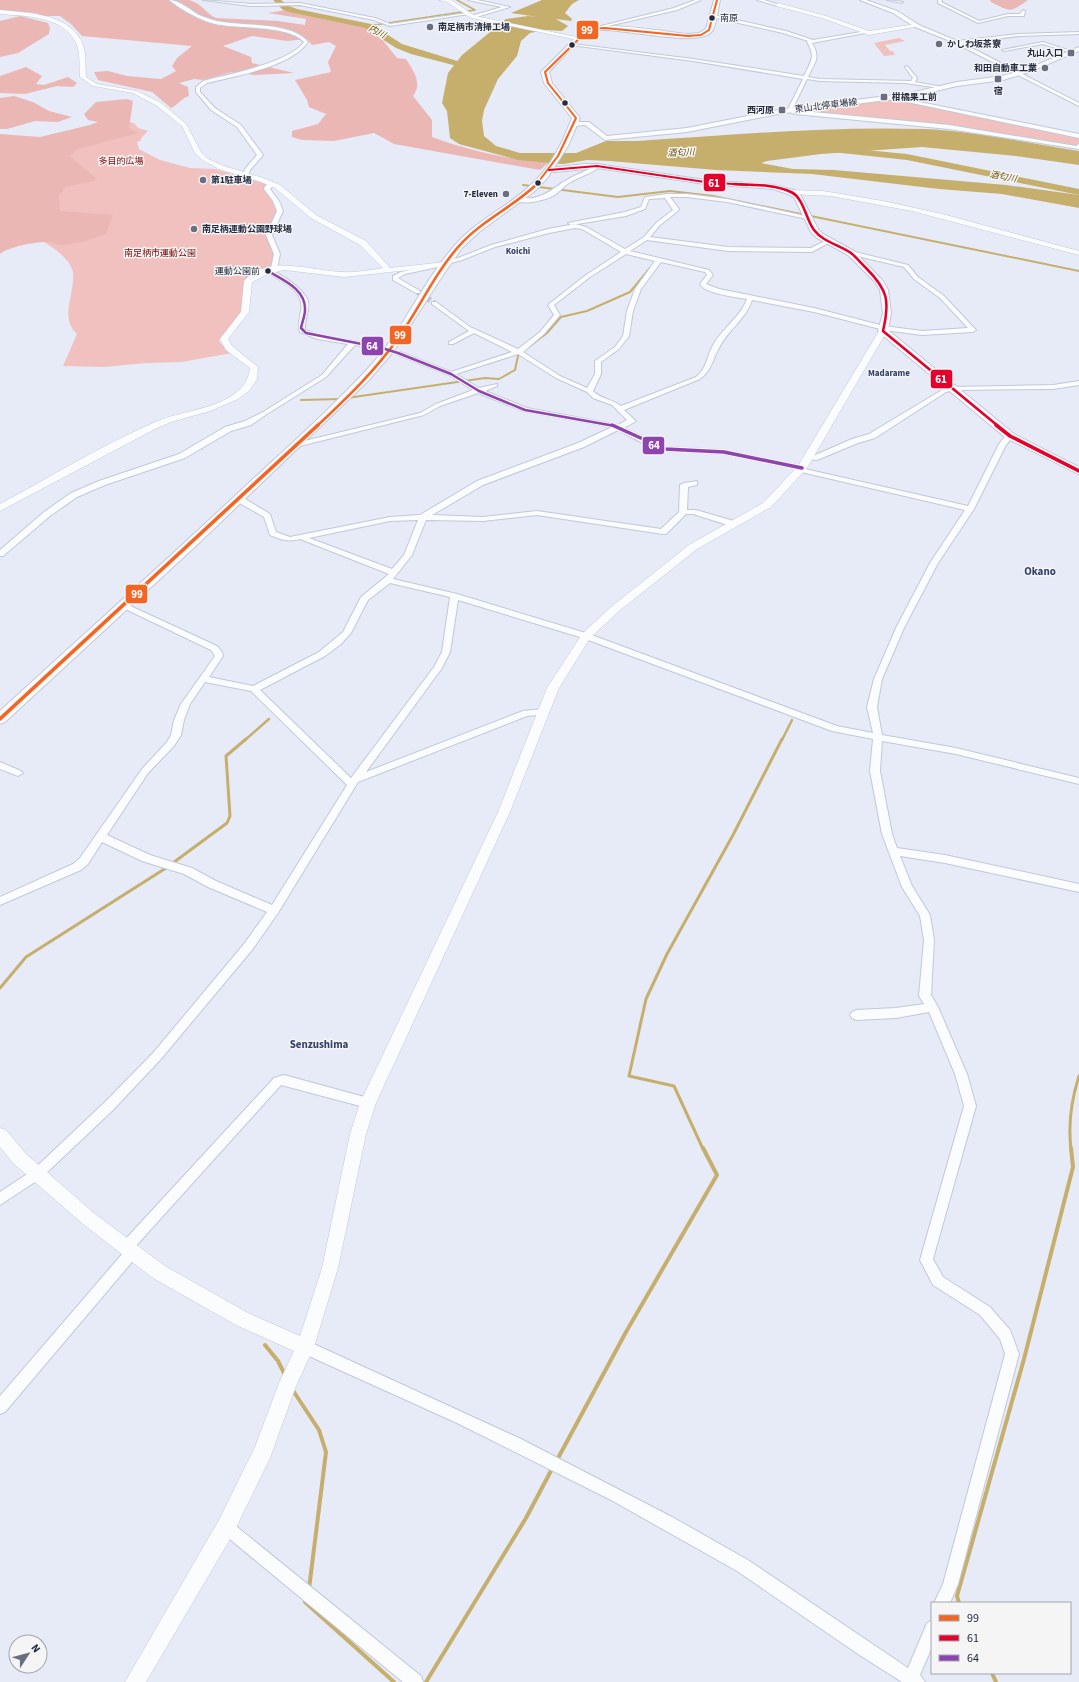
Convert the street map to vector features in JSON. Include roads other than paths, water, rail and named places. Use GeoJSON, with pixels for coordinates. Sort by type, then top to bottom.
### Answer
{"type":"FeatureCollection","features":[{"type":"Feature","properties":{"kind":"main road"},"geometry":{"type":"LineString","coordinates":[[0,720],[345,399],[380,362],[419,308],[446,263],[470,234],[484,222],[535,187],[550,168],[576,118],[574,111],[548,83],[544,76],[545,72],[578,38],[585,31],[595,28],[695,36],[708,30],[714,16],[717,0]]}},
{"type":"Feature","properties":{"kind":"main road","name":"東山北停車場線"},"geometry":{"type":"LineString","coordinates":[[574,124],[587,123],[600,136],[605,138],[687,130],[790,110],[894,97],[940,87],[1018,74],[1079,49]]}},
{"type":"Feature","properties":{"kind":"main road"},"geometry":{"type":"LineString","coordinates":[[550,168],[561,170],[581,165],[597,166],[709,182],[774,187],[791,192],[797,196],[814,230],[829,241],[851,253],[879,281],[884,290],[887,313],[884,329],[1010,436],[1079,471]]}},
{"type":"Feature","properties":{"kind":"street"},"geometry":{"type":"LineString","coordinates":[[170,0],[204,19],[215,23],[278,29],[296,34],[303,38],[306,42],[301,49],[288,56],[209,81],[198,87],[198,92],[213,109],[239,126],[260,156],[246,170],[246,175]]}},
{"type":"Feature","properties":{"kind":"street"},"geometry":{"type":"LineString","coordinates":[[205,0],[272,5],[300,4],[384,22],[390,25],[465,12]]}},
{"type":"Feature","properties":{"kind":"street"},"geometry":{"type":"LineString","coordinates":[[442,0],[452,1],[465,12],[476,17],[578,38]]}},
{"type":"Feature","properties":{"kind":"street"},"geometry":{"type":"LineString","coordinates":[[470,0],[508,7],[476,17]]}},
{"type":"Feature","properties":{"kind":"street"},"geometry":{"type":"LineString","coordinates":[[595,28],[675,9],[700,0]]}},
{"type":"Feature","properties":{"kind":"street"},"geometry":{"type":"LineString","coordinates":[[759,0],[824,17],[865,32],[876,33],[917,26]]}},
{"type":"Feature","properties":{"kind":"street"},"geometry":{"type":"LineString","coordinates":[[862,0],[896,12],[917,26],[957,42],[1079,105]]}},
{"type":"Feature","properties":{"kind":"street"},"geometry":{"type":"LineString","coordinates":[[889,0],[901,2]]}},
{"type":"Feature","properties":{"kind":"street"},"geometry":{"type":"LineString","coordinates":[[940,0],[939,2],[944,6],[978,22],[1008,15],[1022,15],[1023,11]]}},
{"type":"Feature","properties":{"kind":"street"},"geometry":{"type":"LineString","coordinates":[[0,12],[54,21],[69,30],[79,41],[83,77],[86,80],[96,85],[131,91],[144,97],[183,124],[188,131],[194,149],[202,157],[218,166],[272,184],[321,221],[362,243],[388,270]]}},
{"type":"Feature","properties":{"kind":"street"},"geometry":{"type":"LineString","coordinates":[[714,16],[784,32],[813,41],[865,32]]}},
{"type":"Feature","properties":{"kind":"street"},"geometry":{"type":"LineString","coordinates":[[957,42],[1019,35],[1079,32]]}},
{"type":"Feature","properties":{"kind":"street"},"geometry":{"type":"LineString","coordinates":[[813,41],[809,42],[815,52],[806,79],[790,110],[795,113],[941,126],[1077,148],[1079,146]]}},
{"type":"Feature","properties":{"kind":"street"},"geometry":{"type":"LineString","coordinates":[[1004,50],[1043,43],[1079,56]]}},
{"type":"Feature","properties":{"kind":"street"},"geometry":{"type":"LineString","coordinates":[[572,45],[693,60],[806,79],[912,83],[940,87]]}},
{"type":"Feature","properties":{"kind":"street"},"geometry":{"type":"LineString","coordinates":[[907,67],[915,78],[912,83]]}},
{"type":"Feature","properties":{"kind":"street"},"geometry":{"type":"LineString","coordinates":[[894,97],[1079,135]]}},
{"type":"Feature","properties":{"kind":"street"},"geometry":{"type":"LineString","coordinates":[[518,200],[535,200],[558,189],[574,178],[589,172],[597,166]]}},
{"type":"Feature","properties":{"kind":"street"},"geometry":{"type":"LineString","coordinates":[[271,270],[277,254],[269,232],[278,218],[280,210],[276,201],[267,189],[267,187],[272,184]]}},
{"type":"Feature","properties":{"kind":"street"},"geometry":{"type":"LineString","coordinates":[[791,192],[831,194],[906,207],[1004,234],[1079,252]]}},
{"type":"Feature","properties":{"kind":"street"},"geometry":{"type":"LineString","coordinates":[[548,231],[552,228],[570,223],[632,213],[643,208],[647,198],[680,195],[805,214]]}},
{"type":"Feature","properties":{"kind":"street"},"geometry":{"type":"LineString","coordinates":[[451,374],[518,352],[542,333],[556,319],[557,315],[551,305],[588,276],[646,238],[658,224],[675,211],[676,209],[667,197]]}},
{"type":"Feature","properties":{"kind":"street"},"geometry":{"type":"LineString","coordinates":[[418,292],[395,279],[395,277],[403,273],[460,260],[493,246],[569,226],[580,227],[626,252],[707,271],[710,275],[703,284],[706,288],[802,308],[884,329],[922,333],[973,330],[942,297],[916,278],[906,266],[851,253]]}},
{"type":"Feature","properties":{"kind":"street"},"geometry":{"type":"LineString","coordinates":[[646,238],[728,250],[812,250],[829,241]]}},
{"type":"Feature","properties":{"kind":"street"},"geometry":{"type":"LineString","coordinates":[[589,391],[599,371],[598,361],[617,348],[626,336],[630,311],[638,289],[659,260]]}},
{"type":"Feature","properties":{"kind":"street"},"geometry":{"type":"LineString","coordinates":[[0,508],[143,431],[167,420],[220,405],[238,396],[251,380],[254,367],[229,348],[224,339],[226,333],[244,312],[248,281],[271,270],[302,269],[344,275],[446,263]]}},
{"type":"Feature","properties":{"kind":"street"},"geometry":{"type":"LineString","coordinates":[[271,270],[300,292],[306,308],[302,331],[317,337],[382,348]]}},
{"type":"Feature","properties":{"kind":"street"},"geometry":{"type":"LineString","coordinates":[[620,409],[698,378],[706,373],[710,367],[716,346],[746,309],[750,298]]}},
{"type":"Feature","properties":{"kind":"street"},"geometry":{"type":"LineString","coordinates":[[254,688],[322,654],[347,633],[364,599],[395,573],[408,555],[423,517],[480,483],[581,445],[619,429],[632,421],[610,401],[595,397],[589,391],[558,377],[529,357],[473,331],[434,303]]}},
{"type":"Feature","properties":{"kind":"street"},"geometry":{"type":"LineString","coordinates":[[804,465],[884,329]]}},
{"type":"Feature","properties":{"kind":"street"},"geometry":{"type":"LineString","coordinates":[[451,343],[473,331]]}},
{"type":"Feature","properties":{"kind":"street"},"geometry":{"type":"LineString","coordinates":[[0,554],[47,514],[74,495],[102,483],[182,456],[228,429],[248,423],[266,413],[324,376],[353,343]]}},
{"type":"Feature","properties":{"kind":"street"},"geometry":{"type":"LineString","coordinates":[[398,353],[451,374],[479,391],[525,410],[606,423],[665,449],[724,452],[804,465],[970,509]]}},
{"type":"Feature","properties":{"kind":"street"},"geometry":{"type":"LineString","coordinates":[[135,1682],[226,1527],[263,1451],[288,1383],[305,1347],[330,1268],[358,1134],[368,1103],[504,812],[553,688],[586,636],[671,563],[710,536],[767,505],[804,465],[814,458],[855,441],[872,436],[944,391],[954,388],[1053,387],[1079,383]]}},
{"type":"Feature","properties":{"kind":"street"},"geometry":{"type":"LineString","coordinates":[[295,446],[422,414],[438,405],[495,385]]}},
{"type":"Feature","properties":{"kind":"street"},"geometry":{"type":"LineString","coordinates":[[942,1602],[950,1584],[1012,1354],[1005,1336],[986,1311],[946,1288],[938,1281],[926,1260],[970,1106],[961,1074],[932,1007],[925,996],[929,940],[925,915],[907,887],[887,834],[874,771],[878,736],[872,707],[878,679],[900,628],[934,563],[970,509],[1003,444],[1010,436]]}},
{"type":"Feature","properties":{"kind":"street"},"geometry":{"type":"LineString","coordinates":[[682,513],[684,486],[694,483]]}},
{"type":"Feature","properties":{"kind":"street"},"geometry":{"type":"LineString","coordinates":[[239,499],[267,516],[273,533],[277,536],[290,539],[303,538],[378,521],[423,517],[483,519],[544,512],[663,532],[682,513],[692,512],[734,524]]}},
{"type":"Feature","properties":{"kind":"street"},"geometry":{"type":"LineString","coordinates":[[303,538],[395,573]]}},
{"type":"Feature","properties":{"kind":"street"},"geometry":{"type":"LineString","coordinates":[[388,580],[454,596],[586,636],[835,729],[956,751],[1079,781]]}},
{"type":"Feature","properties":{"kind":"street"},"geometry":{"type":"LineString","coordinates":[[0,1199],[37,1174],[109,1106],[157,1056],[244,953],[274,910],[354,782],[438,668],[446,652],[454,596]]}},
{"type":"Feature","properties":{"kind":"street"},"geometry":{"type":"LineString","coordinates":[[0,901],[77,867],[84,861],[145,771],[171,744],[176,736],[179,720],[186,704],[219,656],[218,652],[214,648],[123,606]]}},
{"type":"Feature","properties":{"kind":"street"},"geometry":{"type":"LineString","coordinates":[[203,679],[254,688],[354,782]]}},
{"type":"Feature","properties":{"kind":"street"},"geometry":{"type":"LineString","coordinates":[[354,782],[526,713],[544,712]]}},
{"type":"Feature","properties":{"kind":"street"},"geometry":{"type":"LineString","coordinates":[[0,765],[18,773]]}},
{"type":"Feature","properties":{"kind":"street"},"geometry":{"type":"LineString","coordinates":[[101,837],[146,858],[171,865],[274,910]]}},
{"type":"Feature","properties":{"kind":"street"},"geometry":{"type":"LineString","coordinates":[[894,851],[945,859],[1079,888]]}},
{"type":"Feature","properties":{"kind":"street"},"geometry":{"type":"LineString","coordinates":[[856,1015],[896,1013],[932,1007]]}},
{"type":"Feature","properties":{"kind":"street"},"geometry":{"type":"LineString","coordinates":[[0,1407],[129,1250],[278,1081],[284,1080],[368,1103]]}},
{"type":"Feature","properties":{"kind":"street"},"geometry":{"type":"LineString","coordinates":[[0,1135],[18,1158],[89,1219],[159,1272],[223,1308],[282,1338],[434,1405],[630,1502],[718,1551],[914,1680],[931,1631]]}},
{"type":"Feature","properties":{"kind":"street"},"geometry":{"type":"LineString","coordinates":[[226,1527],[415,1682]]}},
{"type":"Feature","properties":{"kind":"water"},"geometry":{"type":"Polygon","coordinates":[[[542,0],[579,0],[572,4],[565,13],[572,19],[571,21],[556,19],[568,26],[562,31],[546,30],[530,33],[521,41],[517,56],[498,79],[484,110],[482,121],[484,136],[496,146],[520,153],[576,153],[606,141],[637,141],[780,132],[887,128],[962,132],[1079,151],[1079,165],[1016,156],[922,147],[821,154],[761,163],[793,169],[834,170],[1006,185],[1079,195],[1079,208],[1002,194],[939,189],[812,174],[716,170],[609,161],[587,160],[564,164],[518,160],[459,144],[450,138],[447,111],[442,103],[448,73],[462,55],[506,19],[528,16],[538,17],[511,13],[542,0]]]}},
{"type":"Feature","properties":{"kind":"waterway","name":"内川"},"geometry":{"type":"LineString","coordinates":[[277,0],[286,8],[296,11],[368,26],[399,46],[414,52],[476,68]]}},
{"type":"Feature","properties":{"kind":"waterway"},"geometry":{"type":"LineString","coordinates":[[368,26],[475,10],[457,0]]}},
{"type":"Feature","properties":{"kind":"waterway","name":"酒匂川"},"geometry":{"type":"LineString","coordinates":[[835,150],[907,157],[1079,192]]}},
{"type":"Feature","properties":{"kind":"waterway"},"geometry":{"type":"LineString","coordinates":[[523,185],[618,197],[670,191],[713,196],[1079,271]]}},
{"type":"Feature","properties":{"kind":"waterway"},"geometry":{"type":"LineString","coordinates":[[530,346],[547,333],[561,317],[587,311],[630,292],[650,268]]}},
{"type":"Feature","properties":{"kind":"waterway"},"geometry":{"type":"LineString","coordinates":[[347,398],[485,378],[499,379],[515,370],[518,356],[522,352]]}},
{"type":"Feature","properties":{"kind":"waterway"},"geometry":{"type":"LineString","coordinates":[[301,400],[341,399]]}},
{"type":"Feature","properties":{"kind":"waterway"},"geometry":{"type":"LineString","coordinates":[[245,740],[269,719]]}},
{"type":"Feature","properties":{"kind":"waterway"},"geometry":{"type":"LineString","coordinates":[[782,740],[792,720]]}},
{"type":"Feature","properties":{"kind":"waterway"},"geometry":{"type":"LineString","coordinates":[[0,988],[26,957],[166,868],[227,823],[230,816],[226,756],[246,739]]}},
{"type":"Feature","properties":{"kind":"waterway"},"geometry":{"type":"LineString","coordinates":[[703,1149],[674,1086],[629,1076],[646,999],[667,954],[733,835],[782,739]]}},
{"type":"Feature","properties":{"kind":"waterway"},"geometry":{"type":"LineString","coordinates":[[1071,1149],[1071,1112],[1079,1076]]}},
{"type":"Feature","properties":{"kind":"waterway"},"geometry":{"type":"LineString","coordinates":[[557,1460],[626,1332],[717,1175],[703,1148]]}},
{"type":"Feature","properties":{"kind":"waterway"},"geometry":{"type":"LineString","coordinates":[[959,1602],[957,1596],[1024,1359],[1073,1167],[1071,1148]]}},
{"type":"Feature","properties":{"kind":"waterway"},"geometry":{"type":"LineString","coordinates":[[265,1345],[278,1361],[285,1375]]}},
{"type":"Feature","properties":{"kind":"waterway"},"geometry":{"type":"LineString","coordinates":[[292,1389],[319,1430],[326,1452],[309,1589]]}},
{"type":"Feature","properties":{"kind":"waterway"},"geometry":{"type":"LineString","coordinates":[[426,1682],[526,1518],[553,1467]]}},
{"type":"Feature","properties":{"kind":"waterway"},"geometry":{"type":"LineString","coordinates":[[306,1599],[305,1602],[394,1682]]}},
{"type":"Feature","properties":{"kind":"waterway"},"geometry":{"type":"LineString","coordinates":[[992,1674],[996,1682]]}},
{"type":"Feature","properties":{"kind":"tunnel"},"geometry":{"type":"LineString","coordinates":[[418,292],[434,303]]}},
{"type":"Feature","properties":{"kind":"place","name":"南原"},"geometry":{"type":"Point","coordinates":[712,18]}},
{"type":"Feature","properties":{"kind":"place","name":"南足柄市清掃工場"},"geometry":{"type":"Point","coordinates":[430,27]}},
{"type":"Feature","properties":{"kind":"place","name":"かしわ坂茶寮"},"geometry":{"type":"Point","coordinates":[939,44]}},
{"type":"Feature","properties":{"kind":"place","name":"丸山入口"},"geometry":{"type":"Point","coordinates":[1071,53]}},
{"type":"Feature","properties":{"kind":"place","name":"和田自動車工業"},"geometry":{"type":"Point","coordinates":[1045,68]}},
{"type":"Feature","properties":{"kind":"place","name":"宿"},"geometry":{"type":"Point","coordinates":[998,79]}},
{"type":"Feature","properties":{"kind":"place","name":"柑橘果工前"},"geometry":{"type":"Point","coordinates":[884,97]}},
{"type":"Feature","properties":{"kind":"place","name":"西河原"},"geometry":{"type":"Point","coordinates":[782,110]}},
{"type":"Feature","properties":{"kind":"place","name":"第1駐車場"},"geometry":{"type":"Point","coordinates":[203,180]}},
{"type":"Feature","properties":{"kind":"place","name":"7-Eleven"},"geometry":{"type":"Point","coordinates":[506,194]}},
{"type":"Feature","properties":{"kind":"place","name":"南足柄運動公園野球場"},"geometry":{"type":"Point","coordinates":[194,229]}},
{"type":"Feature","properties":{"kind":"place","name":"運動公園前"},"geometry":{"type":"Point","coordinates":[268,271]}},
{"type":"Feature","properties":{"kind":"district","name":"Koichi"},"geometry":{"type":"Point","coordinates":[518,251]}},
{"type":"Feature","properties":{"kind":"district","name":"Madarame"},"geometry":{"type":"Point","coordinates":[889,373]}},
{"type":"Feature","properties":{"kind":"district","name":"Okano"},"geometry":{"type":"Point","coordinates":[1040,571]}},
{"type":"Feature","properties":{"kind":"district","name":"Senzushima"},"geometry":{"type":"Point","coordinates":[319,1044]}},
{"type":"Feature","properties":{"kind":"park label","name":"多目的広場"},"geometry":{"type":"Point","coordinates":[121,161]}},
{"type":"Feature","properties":{"kind":"park label","name":"南足柄市運動公園"},"geometry":{"type":"Point","coordinates":[160,253]}}]}
